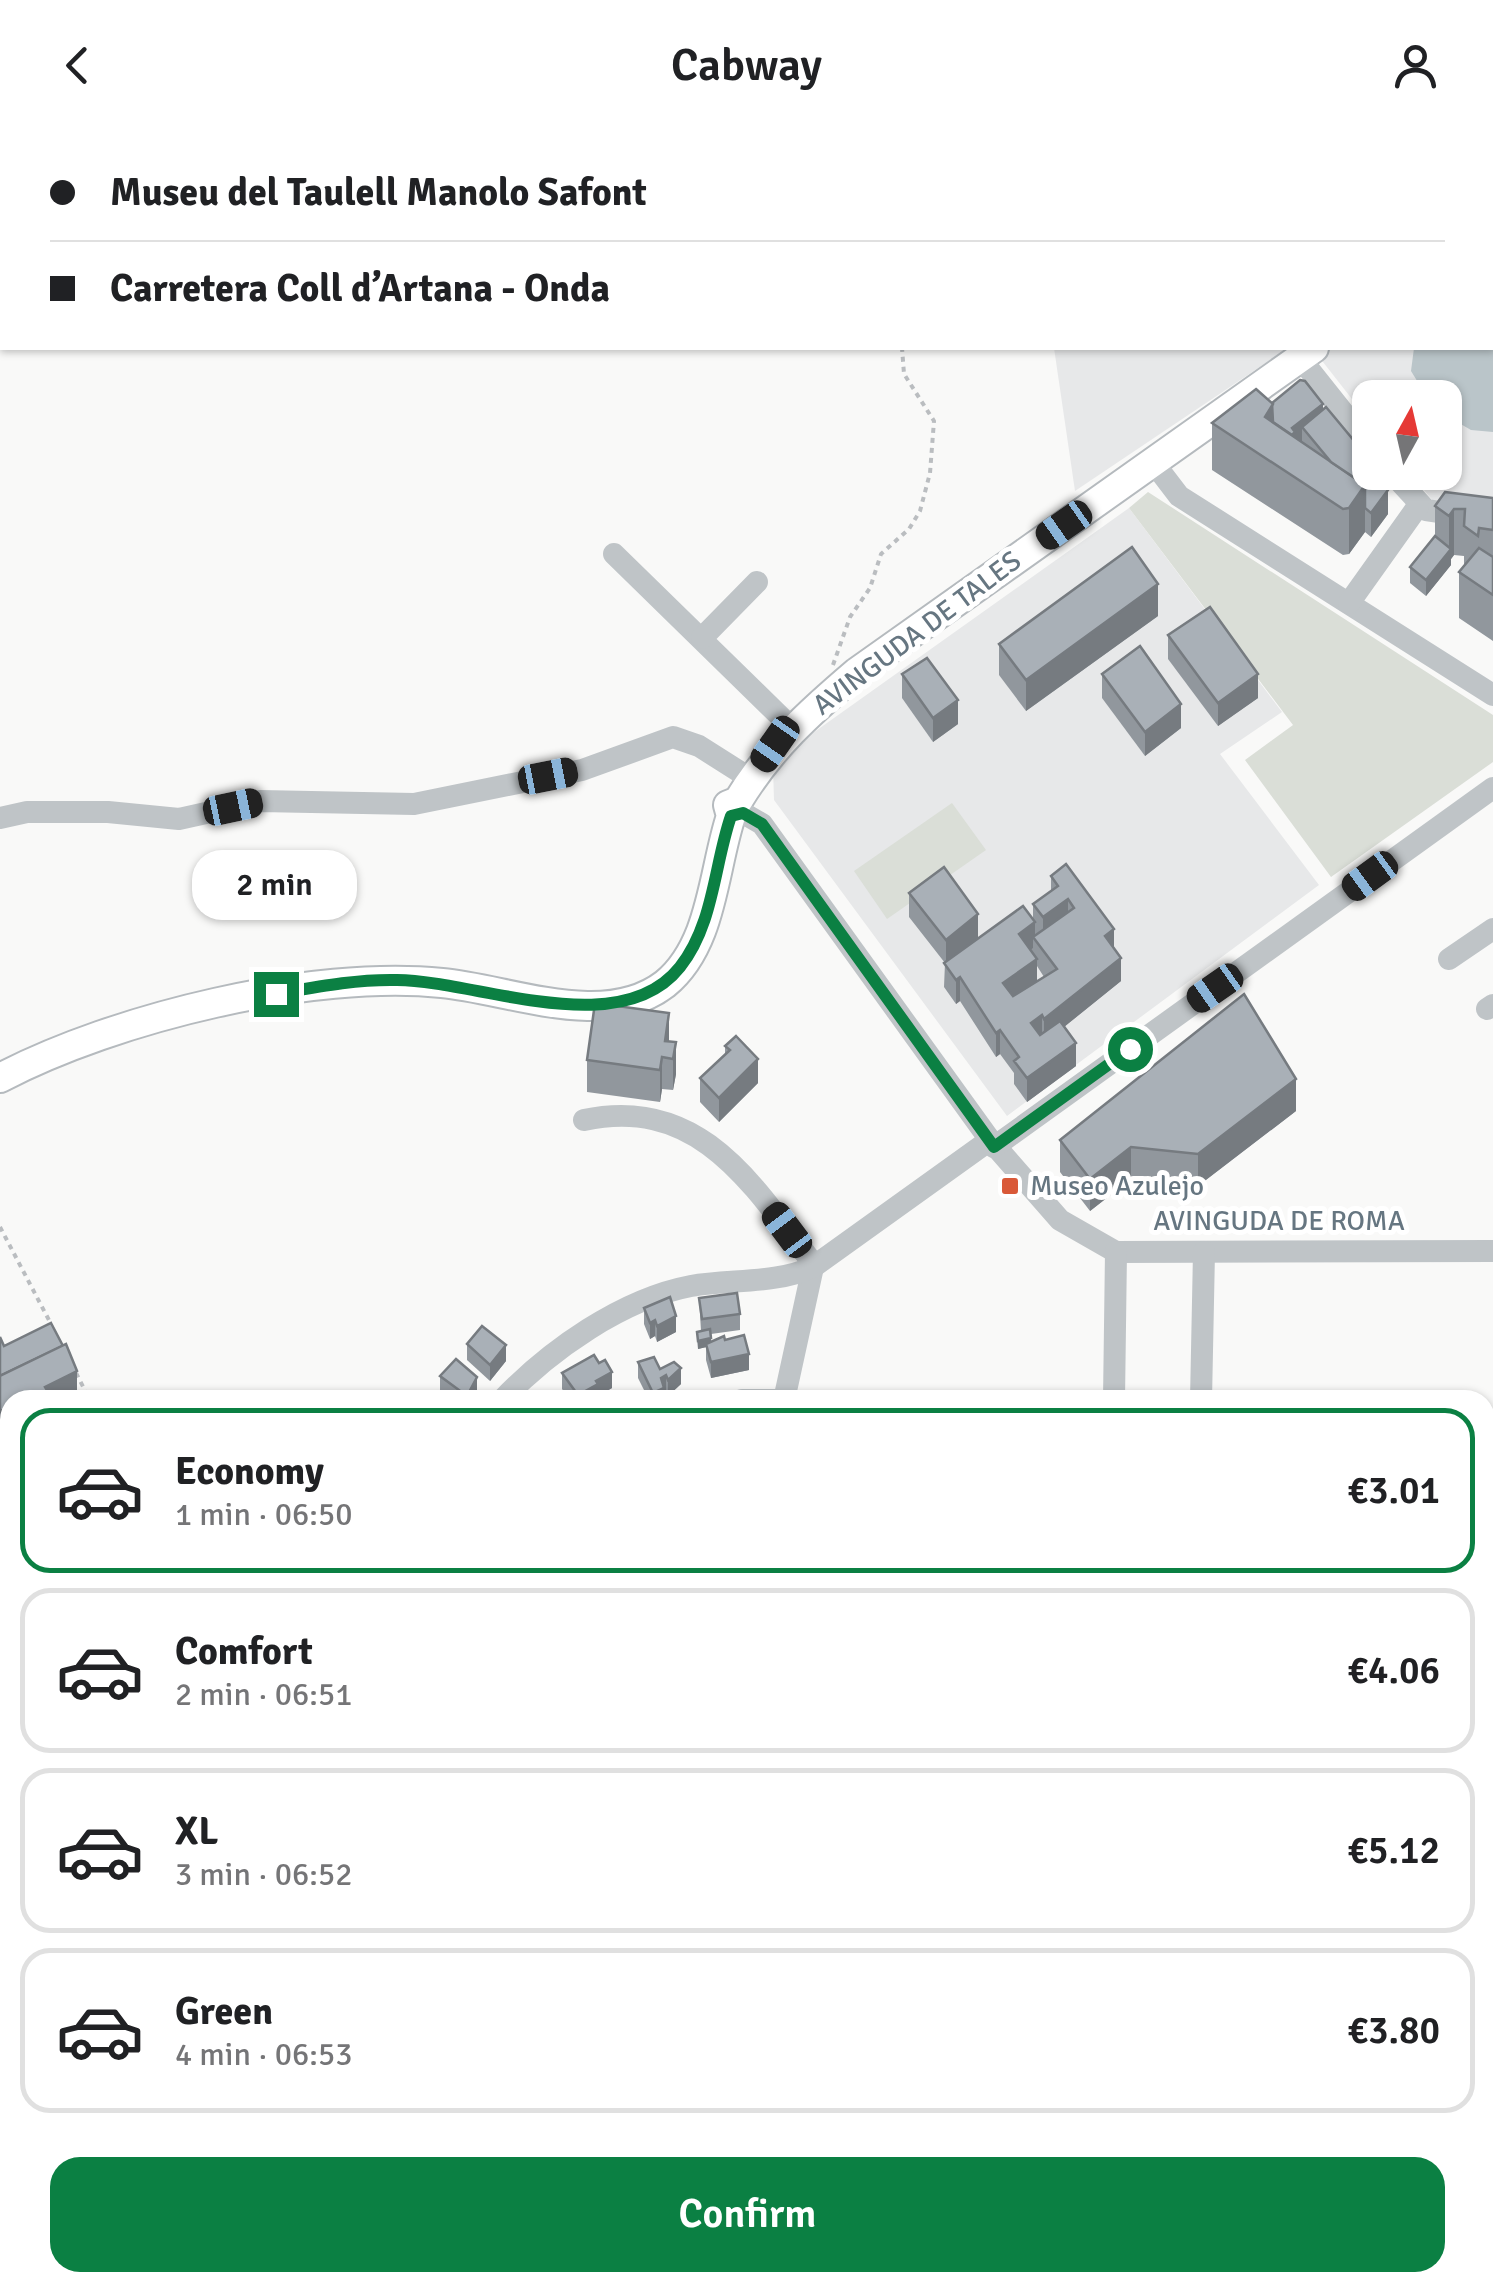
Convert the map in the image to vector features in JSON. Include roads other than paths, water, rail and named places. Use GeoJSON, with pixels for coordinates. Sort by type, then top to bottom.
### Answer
{"type":"FeatureCollection","features":[{"type":"Feature","properties":{"kind":"main road","name":"AVINGUDA DE TALES"},"geometry":{"type":"LineString","coordinates":[[741,802],[792,728],[830,695],[1307,352]]}},
{"type":"Feature","properties":{"kind":"main road"},"geometry":{"type":"LineString","coordinates":[[0,1078],[137,1021],[345,982],[429,982],[552,1002],[626,1002],[666,983],[683,964],[710,902],[741,802]]}},
{"type":"Feature","properties":{"kind":"street"},"geometry":{"type":"LineString","coordinates":[[1307,352],[1352,419]]}},
{"type":"Feature","properties":{"kind":"street"},"geometry":{"type":"LineString","coordinates":[[1153,462],[1179,496],[1493,695]]}},
{"type":"Feature","properties":{"kind":"street"},"geometry":{"type":"LineString","coordinates":[[1405,490],[1418,506],[1434,512],[1493,520]]}},
{"type":"Feature","properties":{"kind":"street"},"geometry":{"type":"LineString","coordinates":[[1349,603],[1418,506]]}},
{"type":"Feature","properties":{"kind":"street"},"geometry":{"type":"LineString","coordinates":[[614,554],[792,728]]}},
{"type":"Feature","properties":{"kind":"street"},"geometry":{"type":"LineString","coordinates":[[702,638],[756,582]]}},
{"type":"Feature","properties":{"kind":"street","name":"AVINGUDA DE ROMA"},"geometry":{"type":"LineString","coordinates":[[0,818],[28,812],[108,812],[179,819],[260,801],[414,804],[582,770],[673,737],[699,746],[762,824],[992,1144],[1060,1220],[1116,1252],[1493,1251]]}},
{"type":"Feature","properties":{"kind":"street"},"geometry":{"type":"LineString","coordinates":[[514,1390],[577,1338],[639,1304],[692,1286],[790,1276],[813,1268],[1493,788]]}},
{"type":"Feature","properties":{"kind":"street"},"geometry":{"type":"LineString","coordinates":[[1449,959],[1493,929]]}},
{"type":"Feature","properties":{"kind":"street"},"geometry":{"type":"LineString","coordinates":[[584,1120],[648,1119],[706,1141],[747,1175],[813,1268],[788,1390]]}},
{"type":"Feature","properties":{"kind":"street"},"geometry":{"type":"LineString","coordinates":[[1114,1390],[1116,1252]]}},
{"type":"Feature","properties":{"kind":"street"},"geometry":{"type":"LineString","coordinates":[[1202,1390],[1204,1252]]}},
{"type":"Feature","properties":{"kind":"place","name":"Museo Azulejo"},"geometry":{"type":"Point","coordinates":[1010,1186]}}]}
